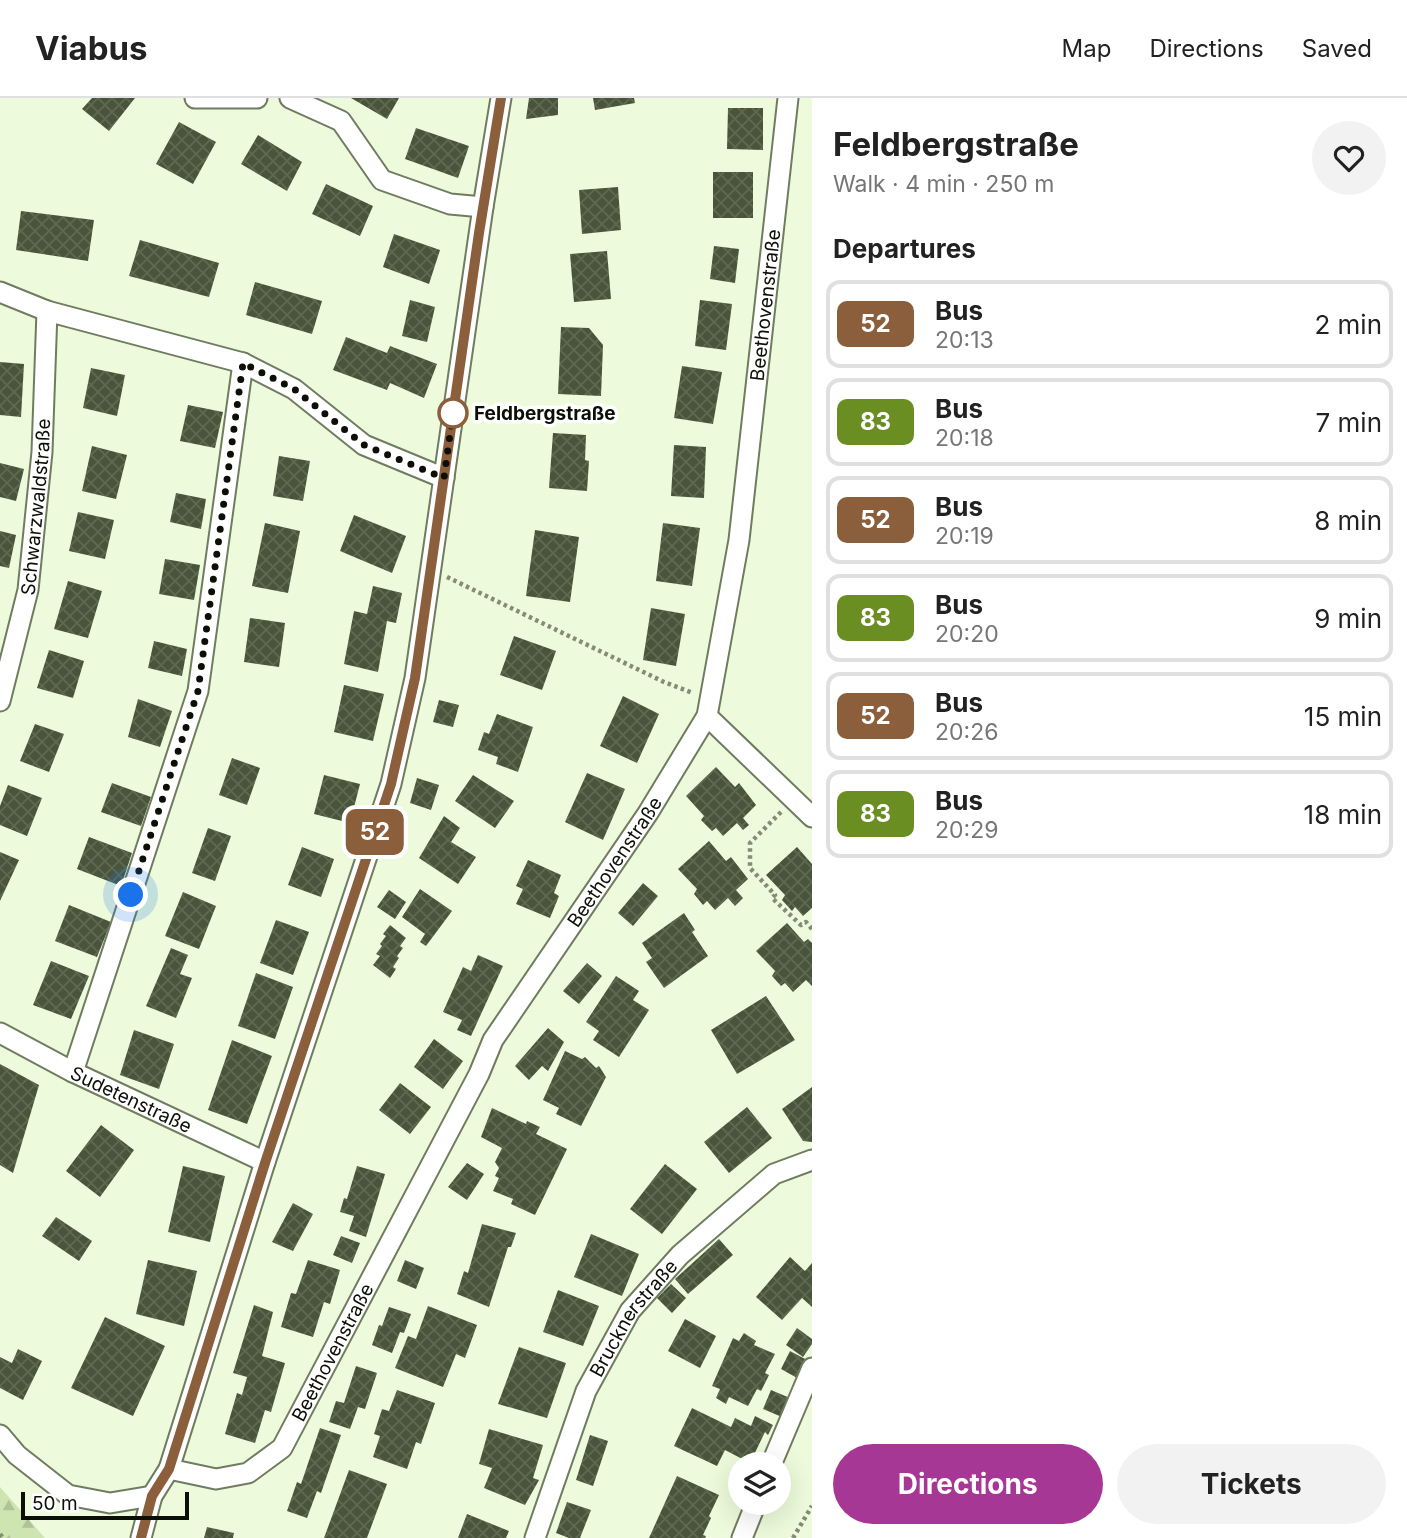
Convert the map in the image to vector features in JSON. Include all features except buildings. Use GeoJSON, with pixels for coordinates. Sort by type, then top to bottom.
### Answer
{"type":"FeatureCollection","features":[{"type":"Feature","properties":{"kind":"street"},"geometry":{"type":"LineString","coordinates":[[195,98],[257,98]]}},
{"type":"Feature","properties":{"kind":"street"},"geometry":{"type":"LineString","coordinates":[[290,98],[341,121],[382,180],[450,204],[483,207]]}},
{"type":"Feature","properties":{"kind":"street"},"geometry":{"type":"LineString","coordinates":[[141,1538],[152,1496],[169,1469],[265,1163],[391,784],[415,678],[501,98]]}},
{"type":"Feature","properties":{"kind":"street","name":"Beethovenstraße"},"geometry":{"type":"LineString","coordinates":[[169,1469],[216,1479],[248,1473],[282,1448],[479,1074],[493,1040],[648,813],[708,708],[739,540],[788,98]]}},
{"type":"Feature","properties":{"kind":"street"},"geometry":{"type":"LineString","coordinates":[[0,292],[47,311],[243,363],[294,389],[364,445],[444,478]]}},
{"type":"Feature","properties":{"kind":"street","name":"Schwarzwaldstraße"},"geometry":{"type":"LineString","coordinates":[[0,701],[28,590],[42,452],[47,311]]}},
{"type":"Feature","properties":{"kind":"street"},"geometry":{"type":"LineString","coordinates":[[73,1072],[198,691],[243,363]]}},
{"type":"Feature","properties":{"kind":"street"},"geometry":{"type":"LineString","coordinates":[[708,708],[812,817]]}},
{"type":"Feature","properties":{"kind":"street","name":"Sudetenstraße"},"geometry":{"type":"LineString","coordinates":[[0,1033],[73,1072],[265,1163]]}},
{"type":"Feature","properties":{"kind":"street","name":"Brucknerstraße"},"geometry":{"type":"LineString","coordinates":[[535,1538],[586,1391],[630,1311],[680,1255],[774,1174],[812,1160]]}},
{"type":"Feature","properties":{"kind":"street"},"geometry":{"type":"LineString","coordinates":[[776,1452],[812,1368]]}},
{"type":"Feature","properties":{"kind":"street"},"geometry":{"type":"LineString","coordinates":[[0,1435],[17,1455],[68,1495],[110,1503],[152,1496]]}},
{"type":"Feature","properties":{"kind":"street"},"geometry":{"type":"LineString","coordinates":[[742,1538],[751,1515]]}},
{"type":"Feature","properties":{"kind":"path"},"geometry":{"type":"LineString","coordinates":[[431,570],[652,676],[708,708]]}},
{"type":"Feature","properties":{"kind":"path"},"geometry":{"type":"LineString","coordinates":[[794,799],[750,843],[750,868],[775,895],[772,898],[801,925],[806,922],[812,929]]}},
{"type":"Feature","properties":{"kind":"path"},"geometry":{"type":"LineString","coordinates":[[793,1538],[812,1506]]}},
{"type":"Feature","properties":{"kind":"green space"},"geometry":{"type":"Polygon","coordinates":[[[0,1487],[45,1538],[0,1538],[0,1487]]]}},
{"type":"Feature","properties":{"kind":"bus line","name":"52"},"geometry":{"type":"LineString","coordinates":[[141,1538],[152,1496],[169,1469],[265,1163],[391,784],[415,678],[501,98]]}},
{"type":"Feature","properties":{"kind":"place","name":"Feldbergstraße"},"geometry":{"type":"Point","coordinates":[453,413]}},
{"type":"Feature","properties":{"kind":"route"},"geometry":{"type":"LineString","coordinates":[[131,895],[198,691],[243,363],[294,389],[364,445],[444,478],[453,413]]}}]}
